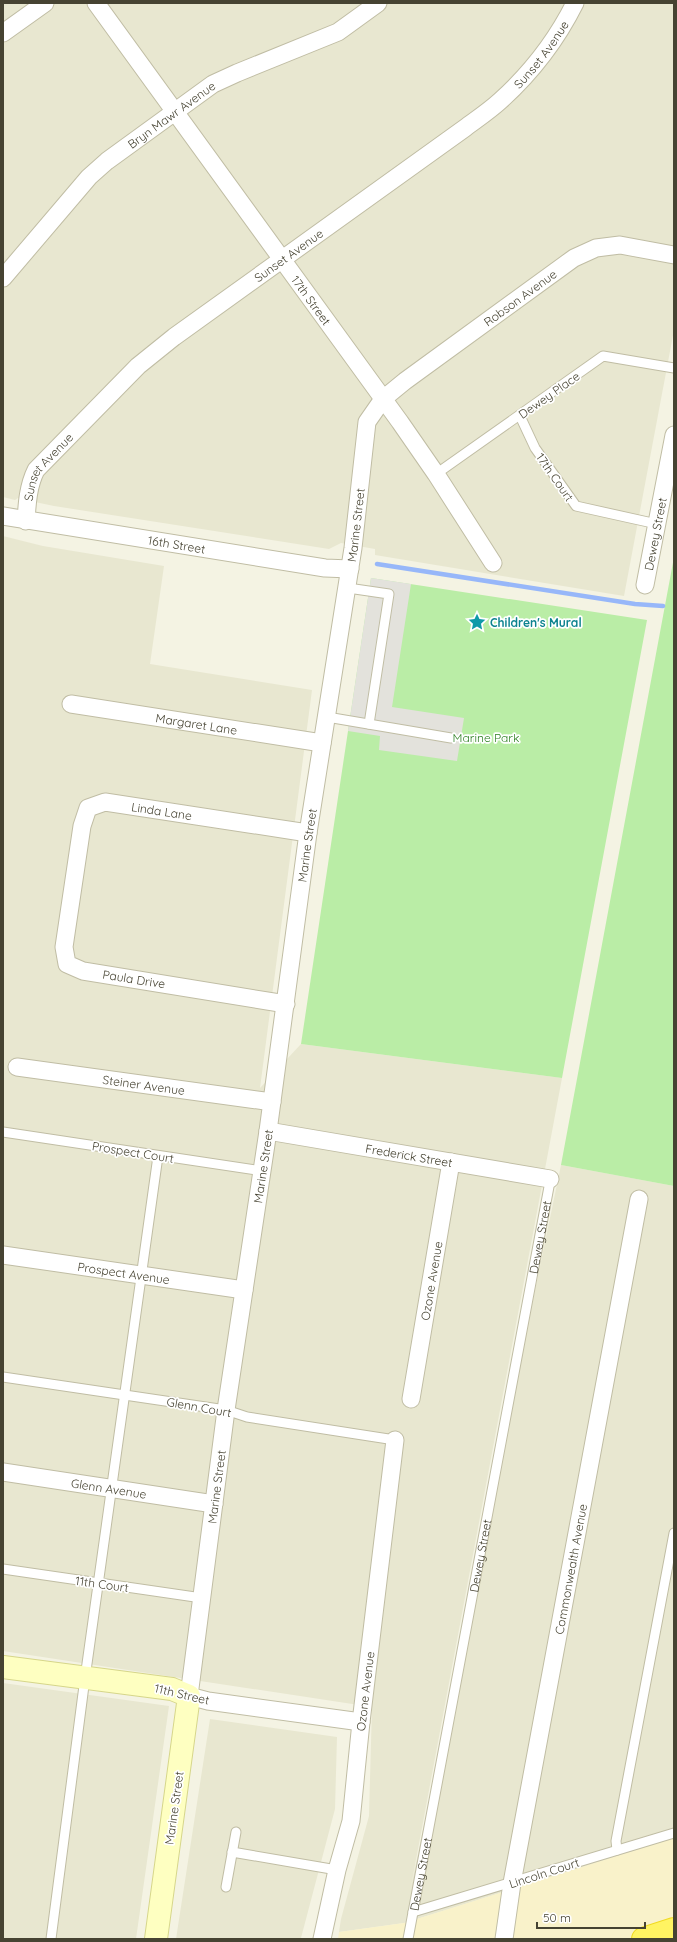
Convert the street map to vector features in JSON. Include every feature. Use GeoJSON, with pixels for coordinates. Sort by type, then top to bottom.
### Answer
{"type":"FeatureCollection","features":[{"type":"Feature","properties":{"kind":"highway"},"geometry":{"type":"LineString","coordinates":[[643,1939],[674,1929]]}},
{"type":"Feature","properties":{"kind":"street"},"geometry":{"type":"LineString","coordinates":[[3,33],[45,3]]}},
{"type":"Feature","properties":{"kind":"street","name":"17th Street"},"geometry":{"type":"LineString","coordinates":[[96,3],[383,399],[436,474],[494,563]]}},
{"type":"Feature","properties":{"kind":"street","name":"Bryn Mawr Avenue"},"geometry":{"type":"LineString","coordinates":[[3,278],[89,177],[107,160],[214,84],[237,73],[338,32],[378,3]]}},
{"type":"Feature","properties":{"kind":"street","name":"Sunset Avenue"},"geometry":{"type":"LineString","coordinates":[[26,521],[31,480],[36,470],[132,372],[174,337],[500,102],[525,75],[550,44],[575,3]]}},
{"type":"Feature","properties":{"kind":"street","name":"Robson Avenue"},"geometry":{"type":"LineString","coordinates":[[383,399],[405,381],[574,258],[596,248],[620,245],[674,255]]}},
{"type":"Feature","properties":{"kind":"street","name":"Marine Street"},"geometry":{"type":"LineString","coordinates":[[156,1939],[226,1410],[263,1171],[308,833],[348,588],[367,422],[383,399]]}},
{"type":"Feature","properties":{"kind":"street","name":"Dewey Street"},"geometry":{"type":"LineString","coordinates":[[645,585],[674,435]]}},
{"type":"Feature","properties":{"kind":"street","name":"16th Street"},"geometry":{"type":"LineString","coordinates":[[3,516],[26,521],[325,568],[350,568]]}},
{"type":"Feature","properties":{"kind":"street","name":"Margaret Lane"},"geometry":{"type":"LineString","coordinates":[[71,704],[322,743]]}},
{"type":"Feature","properties":{"kind":"street","name":"Linda Lane"},"geometry":{"type":"LineString","coordinates":[[74,879],[82,826],[88,808],[105,802],[308,833]]}},
{"type":"Feature","properties":{"kind":"street","name":"Paula Drive"},"geometry":{"type":"LineString","coordinates":[[74,879],[64,947],[67,964],[83,971],[286,1004]]}},
{"type":"Feature","properties":{"kind":"street","name":"Steiner Avenue"},"geometry":{"type":"LineString","coordinates":[[17,1067],[272,1102]]}},
{"type":"Feature","properties":{"kind":"street","name":"Frederick Street"},"geometry":{"type":"LineString","coordinates":[[268,1131],[451,1162],[551,1175]]}},
{"type":"Feature","properties":{"kind":"street","name":"Ozone Avenue"},"geometry":{"type":"LineString","coordinates":[[411,1399],[451,1162]]}},
{"type":"Feature","properties":{"kind":"street","name":"Commonwealth Avenue"},"geometry":{"type":"LineString","coordinates":[[504,1939],[512,1883],[639,1199]]}},
{"type":"Feature","properties":{"kind":"street","name":"Prospect Avenue"},"geometry":{"type":"LineString","coordinates":[[3,1255],[244,1290]]}},
{"type":"Feature","properties":{"kind":"street","name":"Ozone Avenue"},"geometry":{"type":"LineString","coordinates":[[322,1939],[337,1870],[351,1821],[361,1722],[395,1440]]}},
{"type":"Feature","properties":{"kind":"street","name":"Glenn Avenue"},"geometry":{"type":"LineString","coordinates":[[3,1472],[214,1504]]}},
{"type":"Feature","properties":{"kind":"street","name":"11th Street"},"geometry":{"type":"LineString","coordinates":[[3,1667],[172,1689],[189,1696],[208,1701],[361,1722]]}},
{"type":"Feature","properties":{"kind":"lane","name":"Dewey Place"},"geometry":{"type":"LineString","coordinates":[[436,474],[603,356],[674,368]]}},
{"type":"Feature","properties":{"kind":"lane","name":"17th Court"},"geometry":{"type":"LineString","coordinates":[[520,416],[535,448],[576,506],[657,524]]}},
{"type":"Feature","properties":{"kind":"lane"},"geometry":{"type":"LineString","coordinates":[[348,588],[389,594],[369,724]]}},
{"type":"Feature","properties":{"kind":"lane"},"geometry":{"type":"LineString","coordinates":[[327,717],[451,738]]}},
{"type":"Feature","properties":{"kind":"lane","name":"Prospect Court"},"geometry":{"type":"LineString","coordinates":[[3,1132],[263,1171]]}},
{"type":"Feature","properties":{"kind":"lane"},"geometry":{"type":"LineString","coordinates":[[51,1939],[85,1678],[158,1156]]}},
{"type":"Feature","properties":{"kind":"lane","name":"Dewey Street"},"geometry":{"type":"LineString","coordinates":[[408,1939],[551,1175]]}},
{"type":"Feature","properties":{"kind":"lane","name":"Glenn Court"},"geometry":{"type":"LineString","coordinates":[[3,1377],[226,1410],[247,1417],[395,1440]]}},
{"type":"Feature","properties":{"kind":"lane"},"geometry":{"type":"LineString","coordinates":[[617,1850],[616,1841],[674,1533]]}},
{"type":"Feature","properties":{"kind":"lane","name":"11th Court"},"geometry":{"type":"LineString","coordinates":[[3,1569],[202,1598]]}},
{"type":"Feature","properties":{"kind":"lane"},"geometry":{"type":"LineString","coordinates":[[226,1887],[236,1832]]}},
{"type":"Feature","properties":{"kind":"lane","name":"Lincoln Court"},"geometry":{"type":"LineString","coordinates":[[413,1912],[674,1833]]}},
{"type":"Feature","properties":{"kind":"lane"},"geometry":{"type":"LineString","coordinates":[[232,1852],[337,1870]]}},
{"type":"Feature","properties":{"kind":"shaded area"},"geometry":{"type":"Polygon","coordinates":[[[3,3],[674,3],[674,330],[624,596],[375,555],[375,549],[341,543],[329,549],[54,506],[35,502],[34,500],[18,498],[15,500],[3,497],[3,3]]]}},
{"type":"Feature","properties":{"kind":"shaded area"},"geometry":{"type":"Polygon","coordinates":[[[3,536],[43,546],[164,566],[150,664],[312,690],[260,1088],[301,1044],[562,1078],[410,1892],[561,1165],[674,1186],[674,1839],[404,1923],[339,1932],[341,1919],[369,1816],[372,1707],[3,1651],[3,536]]]}},
{"type":"Feature","properties":{"kind":"shaded area"},"geometry":{"type":"Polygon","coordinates":[[[371,578],[411,584],[392,707],[464,718],[457,761],[379,750],[380,736],[348,731],[371,578]]]}},
{"type":"Feature","properties":{"kind":"shaded area"},"geometry":{"type":"Polygon","coordinates":[[[3,1683],[169,1706],[136,1939],[3,1939],[3,1683]]]}},
{"type":"Feature","properties":{"kind":"shaded area"},"geometry":{"type":"Polygon","coordinates":[[[210,1719],[337,1737],[335,1809],[301,1938],[176,1939],[210,1719]]]}},
{"type":"Feature","properties":{"kind":"shaded area"},"geometry":{"type":"Polygon","coordinates":[[[674,1838],[674,1939],[338,1939],[339,1932],[404,1923],[674,1838]]]}},
{"type":"Feature","properties":{"kind":"green space"},"geometry":{"type":"Polygon","coordinates":[[[674,557],[674,1186],[561,1165],[674,557]]]}},
{"type":"Feature","properties":{"kind":"green space","name":"Marine Park"},"geometry":{"type":"Polygon","coordinates":[[[371,578],[647,620],[562,1078],[301,1044],[371,578]]]}},
{"type":"Feature","properties":{"kind":"waterway"},"geometry":{"type":"LineString","coordinates":[[377,564],[635,604],[663,606]]}},
{"type":"Feature","properties":{"kind":"place","name":"Children's Mural"},"geometry":{"type":"Point","coordinates":[477,622]}}]}
